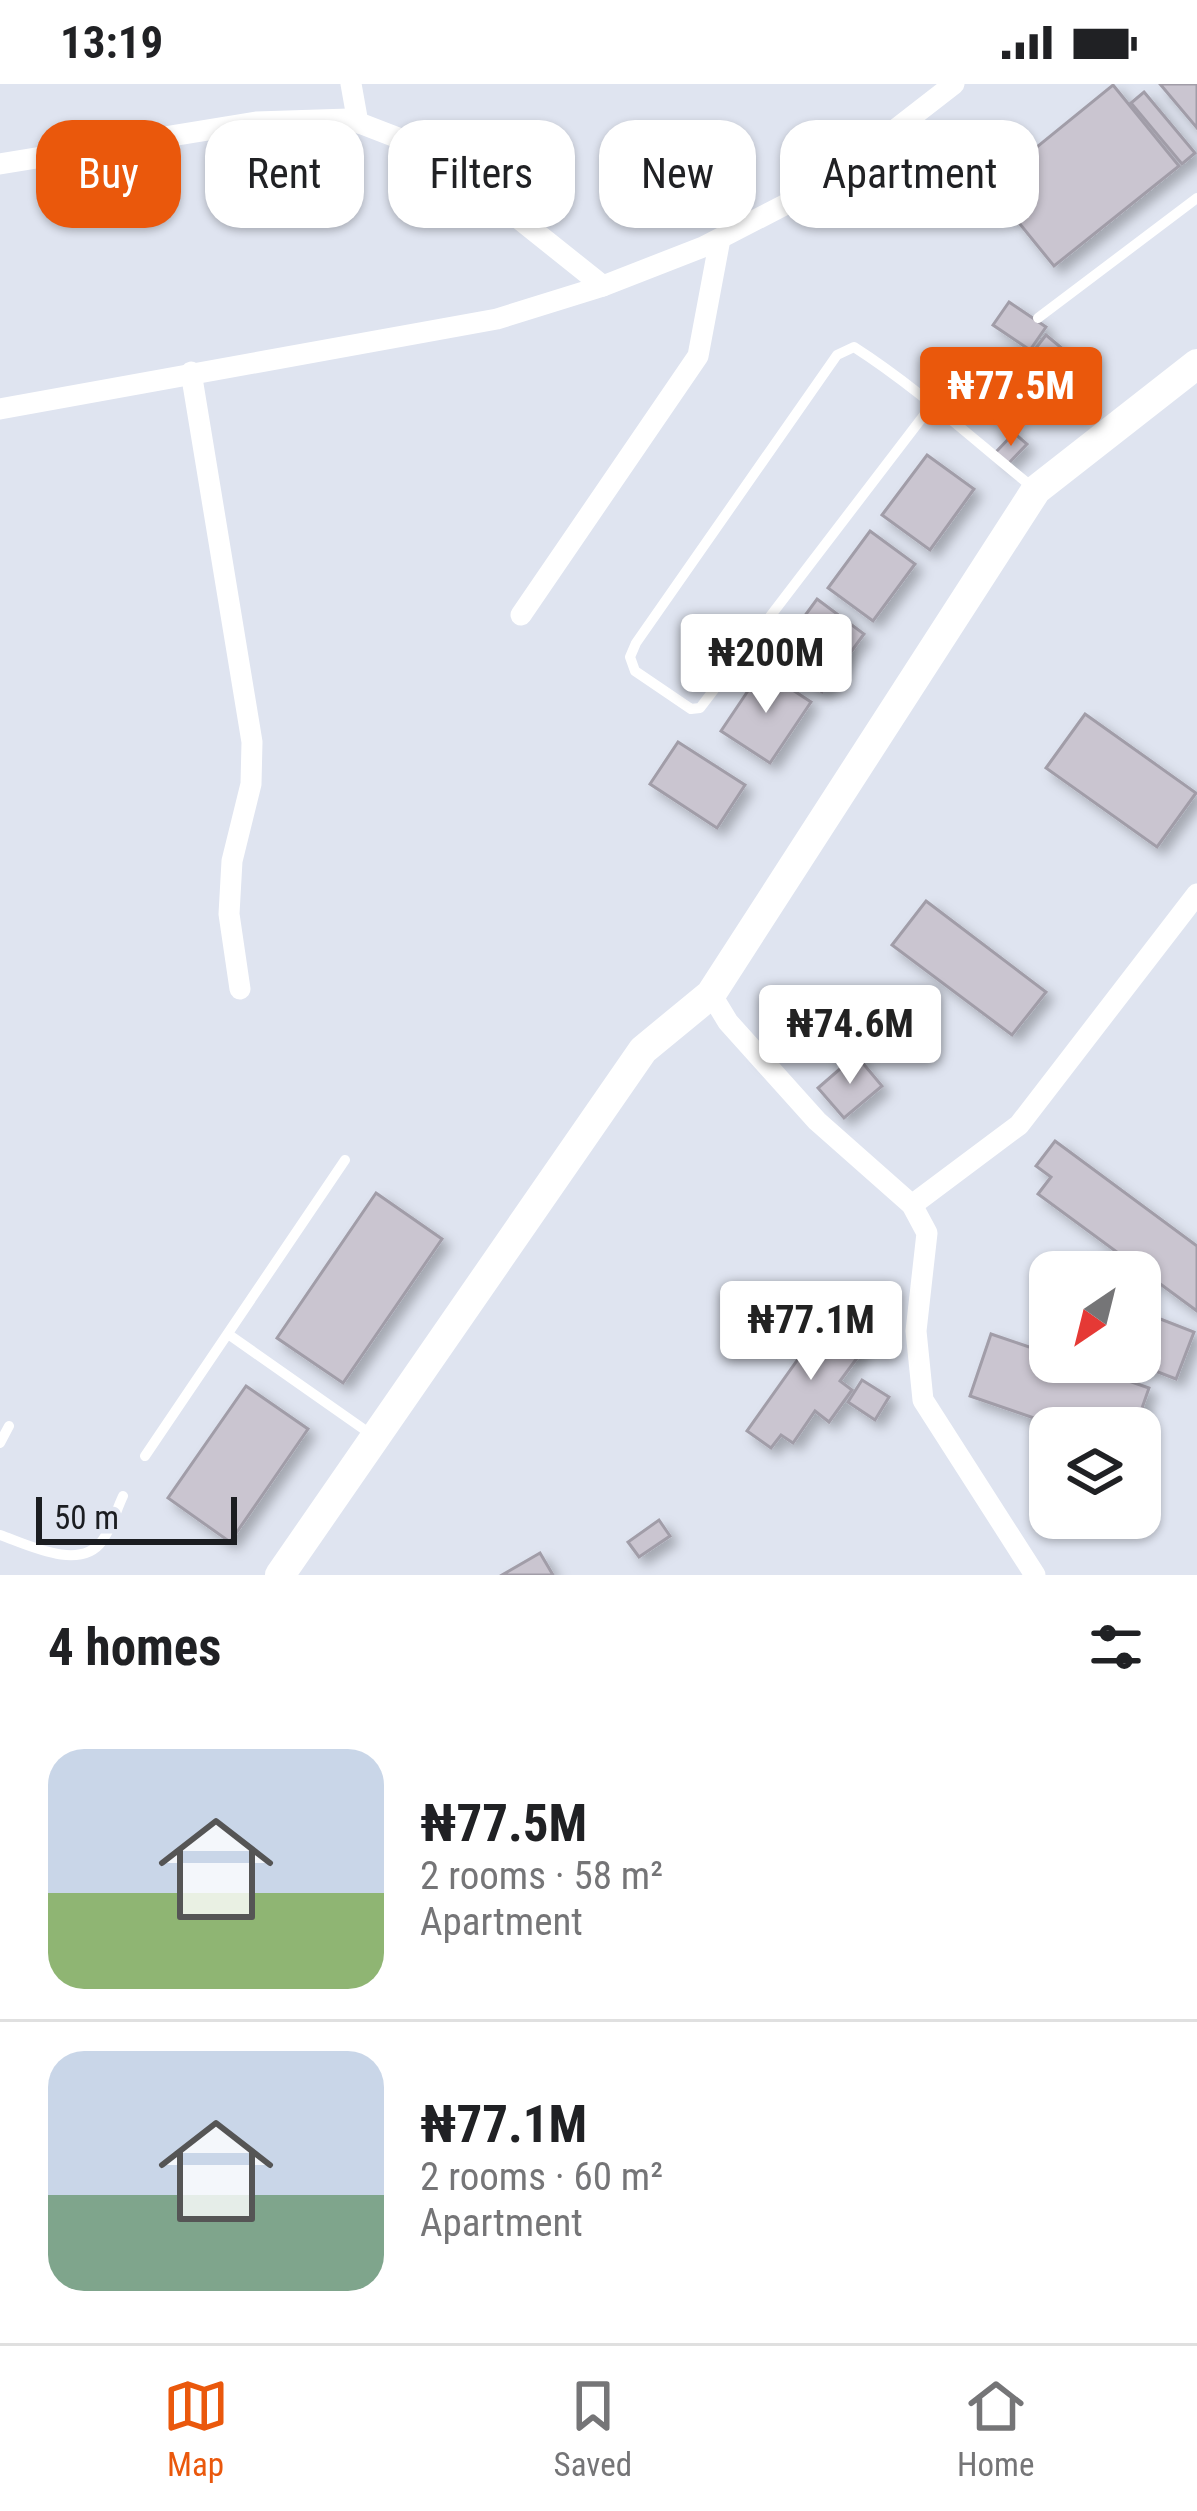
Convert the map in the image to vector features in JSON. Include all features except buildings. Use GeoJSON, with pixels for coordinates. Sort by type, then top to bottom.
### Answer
{"type":"FeatureCollection","features":[{"type":"Feature","properties":{"kind":"street"},"geometry":{"type":"LineString","coordinates":[[351,84],[357,120]]}},
{"type":"Feature","properties":{"kind":"street"},"geometry":{"type":"LineString","coordinates":[[0,409],[497,319],[603,286],[720,239],[799,198],[954,84]]}},
{"type":"Feature","properties":{"kind":"street"},"geometry":{"type":"LineString","coordinates":[[318,120],[351,120]]}},
{"type":"Feature","properties":{"kind":"street"},"geometry":{"type":"LineString","coordinates":[[364,125],[406,141],[459,170],[603,286]]}},
{"type":"Feature","properties":{"kind":"street"},"geometry":{"type":"LineString","coordinates":[[0,164],[205,130]]}},
{"type":"Feature","properties":{"kind":"street"},"geometry":{"type":"LineString","coordinates":[[520,615],[698,356],[720,239]]}},
{"type":"Feature","properties":{"kind":"street"},"geometry":{"type":"LineString","coordinates":[[280,1575],[643,1051],[711,994],[1036,490],[1197,364]]}},
{"type":"Feature","properties":{"kind":"street"},"geometry":{"type":"LineString","coordinates":[[191,372],[252,742],[251,784],[232,861],[229,914],[240,989]]}},
{"type":"Feature","properties":{"kind":"street"},"geometry":{"type":"LineString","coordinates":[[913,1205],[1019,1125],[1197,894]]}},
{"type":"Feature","properties":{"kind":"street"},"geometry":{"type":"LineString","coordinates":[[711,994],[728,1022],[817,1121],[913,1205],[928,1233],[916,1331],[923,1400],[1035,1575]]}},
{"type":"Feature","properties":{"kind":"lane"},"geometry":{"type":"LineString","coordinates":[[1038,318],[1197,198]]}},
{"type":"Feature","properties":{"kind":"lane"},"geometry":{"type":"LineString","coordinates":[[931,406],[700,708],[691,709],[635,671],[630,657],[636,643],[837,355],[854,347],[931,406],[1036,490]]}},
{"type":"Feature","properties":{"kind":"lane"},"geometry":{"type":"LineString","coordinates":[[146,1456],[345,1160]]}},
{"type":"Feature","properties":{"kind":"lane"},"geometry":{"type":"LineString","coordinates":[[228,1334],[375,1437]]}},
{"type":"Feature","properties":{"kind":"lane"},"geometry":{"type":"LineString","coordinates":[[0,1443],[9,1426]]}},
{"type":"Feature","properties":{"kind":"lane"},"geometry":{"type":"LineString","coordinates":[[0,1534],[57,1554],[93,1550],[123,1496]]}}]}
